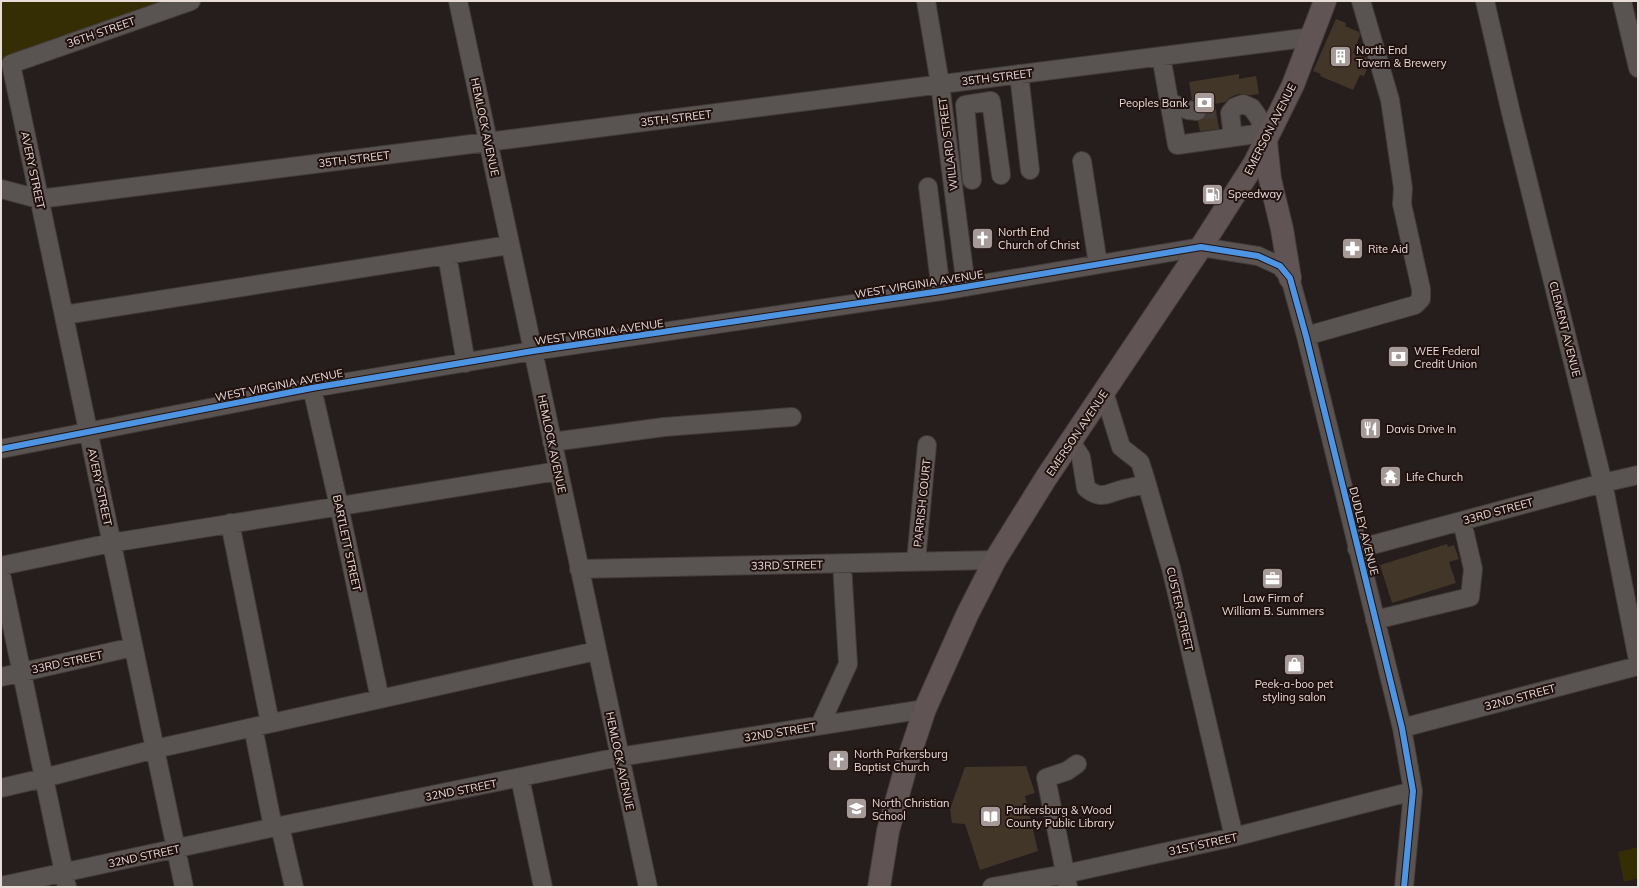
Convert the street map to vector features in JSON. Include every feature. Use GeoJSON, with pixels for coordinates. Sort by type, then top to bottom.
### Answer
{"type":"FeatureCollection","features":[{"type":"Feature","properties":{"kind":"main road","name":"EMERSON AVENUE"},"geometry":{"type":"LineString","coordinates":[[879,887],[888,831],[907,762],[925,709],[967,615],[995,560],[1046,478],[1201,247],[1254,164],[1267,131],[1293,85],[1325,1]]}},
{"type":"Feature","properties":{"kind":"main road"},"geometry":{"type":"LineString","coordinates":[[1267,131],[1270,179],[1282,229],[1290,278]]}},
{"type":"Feature","properties":{"kind":"street","name":"36TH STREET"},"geometry":{"type":"LineString","coordinates":[[11,64],[191,1]]}},
{"type":"Feature","properties":{"kind":"street","name":"HEMLOCK AVENUE"},"geometry":{"type":"LineString","coordinates":[[458,1],[596,651],[648,887]]}},
{"type":"Feature","properties":{"kind":"street","name":"WILLARD STREET"},"geometry":{"type":"LineString","coordinates":[[926,1],[940,84],[966,287]]}},
{"type":"Feature","properties":{"kind":"street"},"geometry":{"type":"LineString","coordinates":[[1306,336],[1415,306],[1421,299],[1421,289],[1402,204],[1404,188],[1390,100],[1361,1]]}},
{"type":"Feature","properties":{"kind":"street","name":"CLEMENT AVENUE"},"geometry":{"type":"LineString","coordinates":[[1485,1],[1511,113],[1603,483],[1638,660]]}},
{"type":"Feature","properties":{"kind":"street"},"geometry":{"type":"LineString","coordinates":[[1622,1],[1638,68]]}},
{"type":"Feature","properties":{"kind":"street","name":"35TH STREET"},"geometry":{"type":"LineString","coordinates":[[39,199],[1312,37]]}},
{"type":"Feature","properties":{"kind":"street"},"geometry":{"type":"LineString","coordinates":[[1161,56],[1177,145],[1233,138],[1267,131],[1252,108],[1243,104],[1223,111],[1233,138]]}},
{"type":"Feature","properties":{"kind":"street","name":"AVERY STREET"},"geometry":{"type":"LineString","coordinates":[[11,64],[184,887]]}},
{"type":"Feature","properties":{"kind":"street"},"geometry":{"type":"LineString","coordinates":[[1019,74],[1030,170]]}},
{"type":"Feature","properties":{"kind":"street"},"geometry":{"type":"LineString","coordinates":[[976,79],[978,103]]}},
{"type":"Feature","properties":{"kind":"street"},"geometry":{"type":"LineString","coordinates":[[972,180],[965,105],[992,101],[1002,175]]}},
{"type":"Feature","properties":{"kind":"street"},"geometry":{"type":"LineString","coordinates":[[1169,102],[1188,110],[1197,111]]}},
{"type":"Feature","properties":{"kind":"street"},"geometry":{"type":"LineString","coordinates":[[1082,161],[1098,264]]}},
{"type":"Feature","properties":{"kind":"street"},"geometry":{"type":"LineString","coordinates":[[928,187],[941,291]]}},
{"type":"Feature","properties":{"kind":"street"},"geometry":{"type":"LineString","coordinates":[[1,189],[39,199]]}},
{"type":"Feature","properties":{"kind":"street"},"geometry":{"type":"LineString","coordinates":[[64,314],[510,245]]}},
{"type":"Feature","properties":{"kind":"street","name":"DUDLEY AVENUE"},"geometry":{"type":"LineString","coordinates":[[1201,247],[1258,256],[1280,266],[1290,278],[1306,336],[1402,728],[1413,791],[1404,887]]}},
{"type":"Feature","properties":{"kind":"street","name":"WEST VIRGINIA AVENUE"},"geometry":{"type":"LineString","coordinates":[[1,449],[312,388],[532,351],[941,291],[1201,247]]}},
{"type":"Feature","properties":{"kind":"street"},"geometry":{"type":"LineString","coordinates":[[447,255],[466,363]]}},
{"type":"Feature","properties":{"kind":"street","name":"BARTLETT STREET"},"geometry":{"type":"LineString","coordinates":[[312,388],[380,699]]}},
{"type":"Feature","properties":{"kind":"street","name":"CUSTER STREET"},"geometry":{"type":"LineString","coordinates":[[1104,392],[1121,447],[1140,462],[1147,484],[1171,568],[1234,837]]}},
{"type":"Feature","properties":{"kind":"street"},"geometry":{"type":"LineString","coordinates":[[552,442],[664,427],[792,417]]}},
{"type":"Feature","properties":{"kind":"street"},"geometry":{"type":"LineString","coordinates":[[1070,442],[1080,457],[1086,488],[1094,494],[1104,496],[1123,489],[1147,484]]}},
{"type":"Feature","properties":{"kind":"street","name":"PARRISH COURT"},"geometry":{"type":"LineString","coordinates":[[916,561],[928,445]]}},
{"type":"Feature","properties":{"kind":"street"},"geometry":{"type":"LineString","coordinates":[[1,566],[111,543],[558,471]]}},
{"type":"Feature","properties":{"kind":"street","name":"33RD STREET"},"geometry":{"type":"LineString","coordinates":[[1357,549],[1638,475]]}},
{"type":"Feature","properties":{"kind":"street"},"geometry":{"type":"LineString","coordinates":[[1375,620],[1470,597],[1473,569],[1462,521]]}},
{"type":"Feature","properties":{"kind":"street"},"geometry":{"type":"LineString","coordinates":[[230,523],[277,827],[294,887]]}},
{"type":"Feature","properties":{"kind":"street","name":"33RD STREET"},"geometry":{"type":"LineString","coordinates":[[579,570],[995,560]]}},
{"type":"Feature","properties":{"kind":"street"},"geometry":{"type":"LineString","coordinates":[[820,725],[848,664],[842,564]]}},
{"type":"Feature","properties":{"kind":"street"},"geometry":{"type":"LineString","coordinates":[[1,574],[65,880]]}},
{"type":"Feature","properties":{"kind":"street","name":"33RD STREET"},"geometry":{"type":"LineString","coordinates":[[1,677],[133,648]]}},
{"type":"Feature","properties":{"kind":"street"},"geometry":{"type":"LineString","coordinates":[[1,788],[155,749],[596,651]]}},
{"type":"Feature","properties":{"kind":"street","name":"32ND STREET"},"geometry":{"type":"LineString","coordinates":[[1402,728],[1638,666]]}},
{"type":"Feature","properties":{"kind":"street","name":"32ND STREET"},"geometry":{"type":"LineString","coordinates":[[1,886],[65,880],[176,849],[619,757],[925,709]]}},
{"type":"Feature","properties":{"kind":"street"},"geometry":{"type":"LineString","coordinates":[[1066,880],[1046,778],[1067,771],[1077,764]]}},
{"type":"Feature","properties":{"kind":"street"},"geometry":{"type":"LineString","coordinates":[[520,778],[543,887]]}},
{"type":"Feature","properties":{"kind":"street","name":"31ST STREET"},"geometry":{"type":"LineString","coordinates":[[992,887],[1066,880],[1413,791]]}},
{"type":"Feature","properties":{"kind":"shaded area"},"geometry":{"type":"Polygon","coordinates":[[[1,1],[191,1],[11,64],[1,60],[1,1]]]}},
{"type":"Feature","properties":{"kind":"shaded area"},"geometry":{"type":"Polygon","coordinates":[[[1638,847],[1638,878],[1624,882],[1618,852],[1638,847]]]}},
{"type":"Feature","properties":{"kind":"building","name":"North End Tavern & Brewery"},"geometry":{"type":"Polygon","coordinates":[[[1336,19],[1346,23],[1345,26],[1359,32],[1360,35],[1353,53],[1367,58],[1369,64],[1364,76],[1360,75],[1353,90],[1320,76],[1321,74],[1313,71],[1336,19]]]}},
{"type":"Feature","properties":{"kind":"building","name":"Peoples Bank"},"geometry":{"type":"Polygon","coordinates":[[[1239,74],[1239,79],[1256,76],[1259,94],[1239,94],[1231,97],[1225,102],[1215,104],[1219,129],[1200,131],[1198,121],[1206,117],[1207,107],[1203,102],[1192,100],[1189,82],[1239,74]]]}},
{"type":"Feature","properties":{"kind":"building"},"geometry":{"type":"Polygon","coordinates":[[[1447,544],[1448,547],[1454,545],[1459,559],[1449,562],[1456,583],[1392,603],[1380,565],[1447,544]]]}},
{"type":"Feature","properties":{"kind":"building","name":"Parkersburg & Wood County Public Library"},"geometry":{"type":"Polygon","coordinates":[[[1026,766],[1035,793],[1025,796],[1038,851],[980,870],[965,824],[952,823],[950,809],[965,767],[1026,766]]]}},
{"type":"Feature","properties":{"kind":"tunnel"},"geometry":{"type":"LineString","coordinates":[[1197,111],[1216,109]]}},
{"type":"Feature","properties":{"kind":"cycle path"},"geometry":{"type":"LineString","coordinates":[[1,449],[312,388],[533,351],[941,291],[1201,247],[1258,256],[1280,266],[1290,278],[1306,336],[1402,728],[1413,791],[1404,887]]}},
{"type":"Feature","properties":{"kind":"place","name":"North End Tavern & Brewery"},"geometry":{"type":"Point","coordinates":[1340,56]}},
{"type":"Feature","properties":{"kind":"place","name":"Peoples Bank"},"geometry":{"type":"Point","coordinates":[1204,103]}},
{"type":"Feature","properties":{"kind":"place","name":"Speedway"},"geometry":{"type":"Point","coordinates":[1212,194]}},
{"type":"Feature","properties":{"kind":"place","name":"North End Church of Christ"},"geometry":{"type":"Point","coordinates":[983,238]}},
{"type":"Feature","properties":{"kind":"place","name":"Rite Aid"},"geometry":{"type":"Point","coordinates":[1352,249]}},
{"type":"Feature","properties":{"kind":"place","name":"WEE Federal Credit Union"},"geometry":{"type":"Point","coordinates":[1398,357]}},
{"type":"Feature","properties":{"kind":"place","name":"Davis Drive In"},"geometry":{"type":"Point","coordinates":[1370,429]}},
{"type":"Feature","properties":{"kind":"place","name":"Life Church"},"geometry":{"type":"Point","coordinates":[1390,477]}},
{"type":"Feature","properties":{"kind":"place","name":"Law Firm of William B. Summers"},"geometry":{"type":"Point","coordinates":[1273,578]}},
{"type":"Feature","properties":{"kind":"place","name":"Peek-a-boo pet styling salon"},"geometry":{"type":"Point","coordinates":[1294,664]}},
{"type":"Feature","properties":{"kind":"place","name":"North Parkersburg Baptist Church"},"geometry":{"type":"Point","coordinates":[839,760]}},
{"type":"Feature","properties":{"kind":"place","name":"North Christian School"},"geometry":{"type":"Point","coordinates":[856,809]}},
{"type":"Feature","properties":{"kind":"place","name":"Parkersburg & Wood County Public Library"},"geometry":{"type":"Point","coordinates":[991,816]}}]}
